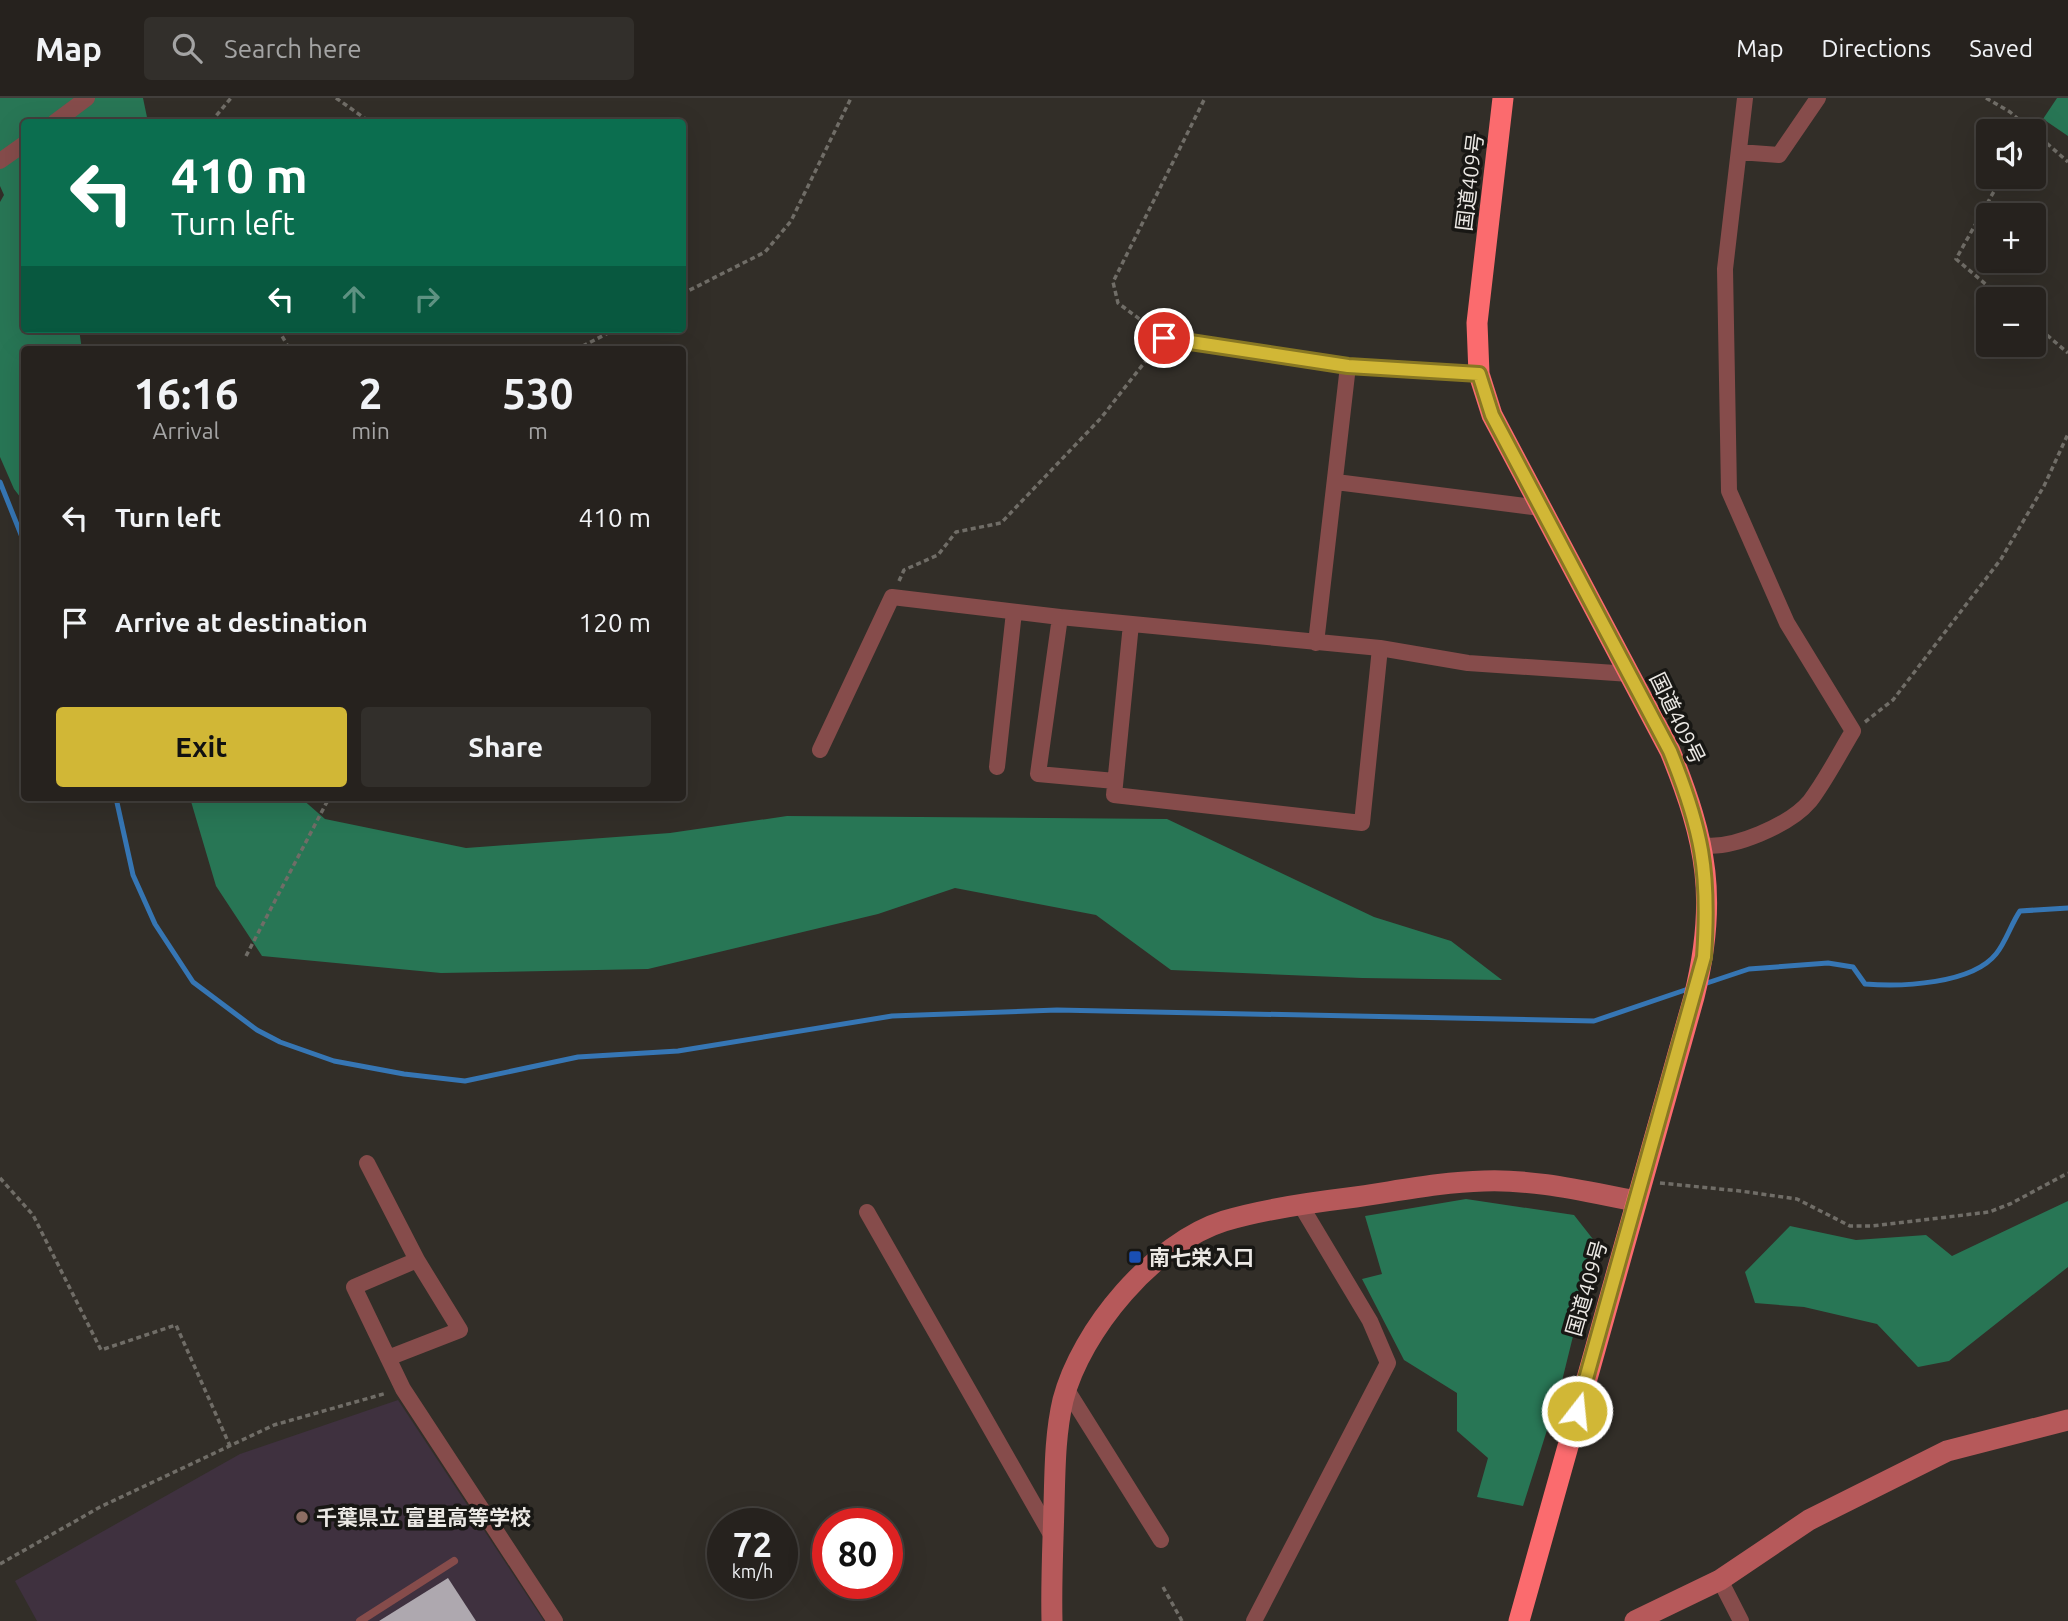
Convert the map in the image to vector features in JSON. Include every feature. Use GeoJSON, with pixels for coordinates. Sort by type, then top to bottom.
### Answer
{"type":"FeatureCollection","features":[{"type":"Feature","properties":{"kind":"highway","name":"国道409号"},"geometry":{"type":"LineString","coordinates":[[1503,98],[1477,323],[1479,374],[1492,415],[1670,751],[1692,806],[1707,879],[1704,957],[1519,1621]]}},
{"type":"Feature","properties":{"kind":"street"},"geometry":{"type":"LineString","coordinates":[[59,119],[88,98]]}},
{"type":"Feature","properties":{"kind":"street"},"geometry":{"type":"LineString","coordinates":[[1702,845],[1716,847],[1766,832],[1808,803],[1853,731],[1787,623],[1728,491],[1725,269],[1745,98]]}},
{"type":"Feature","properties":{"kind":"street"},"geometry":{"type":"LineString","coordinates":[[1739,152],[1779,155],[1818,98]]}},
{"type":"Feature","properties":{"kind":"street"},"geometry":{"type":"LineString","coordinates":[[0,161],[21,146]]}},
{"type":"Feature","properties":{"kind":"street"},"geometry":{"type":"LineString","coordinates":[[1164,338],[1348,366],[1479,374]]}},
{"type":"Feature","properties":{"kind":"street"},"geometry":{"type":"LineString","coordinates":[[1316,643],[1348,366]]}},
{"type":"Feature","properties":{"kind":"street"},"geometry":{"type":"LineString","coordinates":[[1336,482],[1541,508]]}},
{"type":"Feature","properties":{"kind":"street"},"geometry":{"type":"LineString","coordinates":[[820,751],[892,597],[1380,649],[1468,663],[1630,674]]}},
{"type":"Feature","properties":{"kind":"street"},"geometry":{"type":"LineString","coordinates":[[997,767],[1014,612]]}},
{"type":"Feature","properties":{"kind":"street"},"geometry":{"type":"LineString","coordinates":[[1060,617],[1038,774],[1115,781]]}},
{"type":"Feature","properties":{"kind":"street"},"geometry":{"type":"LineString","coordinates":[[1131,624],[1114,795],[1362,823],[1380,649]]}},
{"type":"Feature","properties":{"kind":"street"},"geometry":{"type":"LineString","coordinates":[[367,1163],[417,1260],[460,1330],[388,1358]]}},
{"type":"Feature","properties":{"kind":"street"},"geometry":{"type":"LineString","coordinates":[[1052,1621],[1056,1447],[1067,1390],[1084,1349],[1108,1311],[1139,1274],[1177,1246],[1222,1222],[1300,1204],[1485,1181],[1580,1190],[1638,1191]]}},
{"type":"Feature","properties":{"kind":"street"},"geometry":{"type":"LineString","coordinates":[[1254,1621],[1388,1363],[1370,1321],[1300,1204]]}},
{"type":"Feature","properties":{"kind":"street"},"geometry":{"type":"LineString","coordinates":[[867,1212],[1053,1538]]}},
{"type":"Feature","properties":{"kind":"street"},"geometry":{"type":"LineString","coordinates":[[417,1260],[354,1287],[404,1389],[555,1621]]}},
{"type":"Feature","properties":{"kind":"street"},"geometry":{"type":"LineString","coordinates":[[1067,1390],[1161,1540]]}},
{"type":"Feature","properties":{"kind":"street"},"geometry":{"type":"LineString","coordinates":[[1635,1621],[1720,1580],[1809,1520],[1947,1451],[2068,1420]]}},
{"type":"Feature","properties":{"kind":"street"},"geometry":{"type":"LineString","coordinates":[[1720,1580],[1741,1621]]}},
{"type":"Feature","properties":{"kind":"lane"},"geometry":{"type":"LineString","coordinates":[[360,1621],[454,1561]]}},
{"type":"Feature","properties":{"kind":"path"},"geometry":{"type":"LineString","coordinates":[[214,119],[231,98]]}},
{"type":"Feature","properties":{"kind":"path"},"geometry":{"type":"LineString","coordinates":[[335,98],[366,119]]}},
{"type":"Feature","properties":{"kind":"path"},"geometry":{"type":"LineString","coordinates":[[686,292],[765,252],[791,221],[851,98]]}},
{"type":"Feature","properties":{"kind":"path"},"geometry":{"type":"LineString","coordinates":[[892,597],[905,569],[938,555],[956,532],[1001,523],[1101,418],[1164,338],[1118,303],[1114,282],[1205,98]]}},
{"type":"Feature","properties":{"kind":"path"},"geometry":{"type":"LineString","coordinates":[[1986,98],[2018,119]]}},
{"type":"Feature","properties":{"kind":"path"},"geometry":{"type":"LineString","coordinates":[[2046,143],[2068,162]]}},
{"type":"Feature","properties":{"kind":"path"},"geometry":{"type":"LineString","coordinates":[[1989,287],[1955,259],[1995,189]]}},
{"type":"Feature","properties":{"kind":"path"},"geometry":{"type":"LineString","coordinates":[[583,346],[608,333]]}},
{"type":"Feature","properties":{"kind":"path"},"geometry":{"type":"LineString","coordinates":[[2046,334],[2068,353]]}},
{"type":"Feature","properties":{"kind":"path"},"geometry":{"type":"LineString","coordinates":[[1853,731],[1893,700],[2001,559],[2044,486],[2068,434]]}},
{"type":"Feature","properties":{"kind":"path"},"geometry":{"type":"LineString","coordinates":[[246,956],[327,801]]}},
{"type":"Feature","properties":{"kind":"path"},"geometry":{"type":"LineString","coordinates":[[1638,1191],[1740,1191],[1797,1199],[1850,1226],[1872,1226],[1989,1212],[2010,1205],[2068,1173]]}},
{"type":"Feature","properties":{"kind":"path"},"geometry":{"type":"LineString","coordinates":[[0,1178],[33,1215],[101,1350],[176,1325],[230,1446]]}},
{"type":"Feature","properties":{"kind":"path"},"geometry":{"type":"LineString","coordinates":[[0,1564],[100,1507],[274,1425],[404,1389]]}},
{"type":"Feature","properties":{"kind":"path"},"geometry":{"type":"LineString","coordinates":[[1163,1587],[1182,1621]]}},
{"type":"Feature","properties":{"kind":"shaded area","name":"千葉県立 富里高等学校"},"geometry":{"type":"Polygon","coordinates":[[[398,1400],[544,1621],[37,1621],[15,1581],[240,1454],[398,1400]]]}},
{"type":"Feature","properties":{"kind":"green space"},"geometry":{"type":"Polygon","coordinates":[[[0,98],[143,98],[147,119],[21,119],[21,333],[80,333],[81,346],[21,346],[21,498],[0,457],[0,202],[4,195],[0,186],[0,98]]]}},
{"type":"Feature","properties":{"kind":"green space"},"geometry":{"type":"Polygon","coordinates":[[[2057,98],[2068,98],[2068,136],[2043,119],[2057,98]]]}},
{"type":"Feature","properties":{"kind":"green space"},"geometry":{"type":"Polygon","coordinates":[[[191,801],[304,801],[325,819],[466,848],[670,833],[787,816],[1167,819],[1374,917],[1451,941],[1502,980],[1362,978],[1171,970],[1096,915],[955,888],[878,914],[648,969],[441,973],[262,956],[216,886],[191,801]]]}},
{"type":"Feature","properties":{"kind":"green space"},"geometry":{"type":"Polygon","coordinates":[[[1466,1199],[1574,1215],[1596,1243],[1560,1389],[1523,1506],[1477,1497],[1488,1458],[1457,1431],[1457,1393],[1404,1360],[1362,1279],[1382,1274],[1365,1216],[1466,1199]]]}},
{"type":"Feature","properties":{"kind":"green space"},"geometry":{"type":"Polygon","coordinates":[[[2068,1201],[2068,1267],[1949,1361],[1918,1367],[1877,1324],[1804,1307],[1755,1303],[1745,1272],[1790,1226],[1856,1240],[1926,1235],[1952,1256],[2068,1201]]]}},
{"type":"Feature","properties":{"kind":"building"},"geometry":{"type":"Polygon","coordinates":[[[448,1578],[476,1621],[379,1621],[448,1578]]]}},
{"type":"Feature","properties":{"kind":"waterway"},"geometry":{"type":"LineString","coordinates":[[0,482],[21,534]]}},
{"type":"Feature","properties":{"kind":"waterway"},"geometry":{"type":"LineString","coordinates":[[117,801],[133,875],[155,924],[193,982],[257,1030],[280,1042],[334,1061],[404,1074],[465,1081],[578,1057],[678,1051],[892,1016],[1057,1010],[1594,1021],[1691,988]]}},
{"type":"Feature","properties":{"kind":"waterway"},"geometry":{"type":"LineString","coordinates":[[1701,985],[1749,969],[1828,963],[1853,967],[1865,984],[1898,985],[1935,981],[1971,972],[1985,964],[2000,949],[2020,911],[2068,908]]}},
{"type":"Feature","properties":{"kind":"place","name":"南七栄入口"},"geometry":{"type":"Point","coordinates":[1135,1257]}},
{"type":"Feature","properties":{"kind":"place","name":"千葉県立 富里高等学校"},"geometry":{"type":"Point","coordinates":[302,1517]}},
{"type":"Feature","properties":{"kind":"route"},"geometry":{"type":"LineString","coordinates":[[1164,338],[1348,366],[1479,374],[1492,415],[1670,751],[1692,806],[1707,879],[1704,957],[1577,1411]]}}]}
